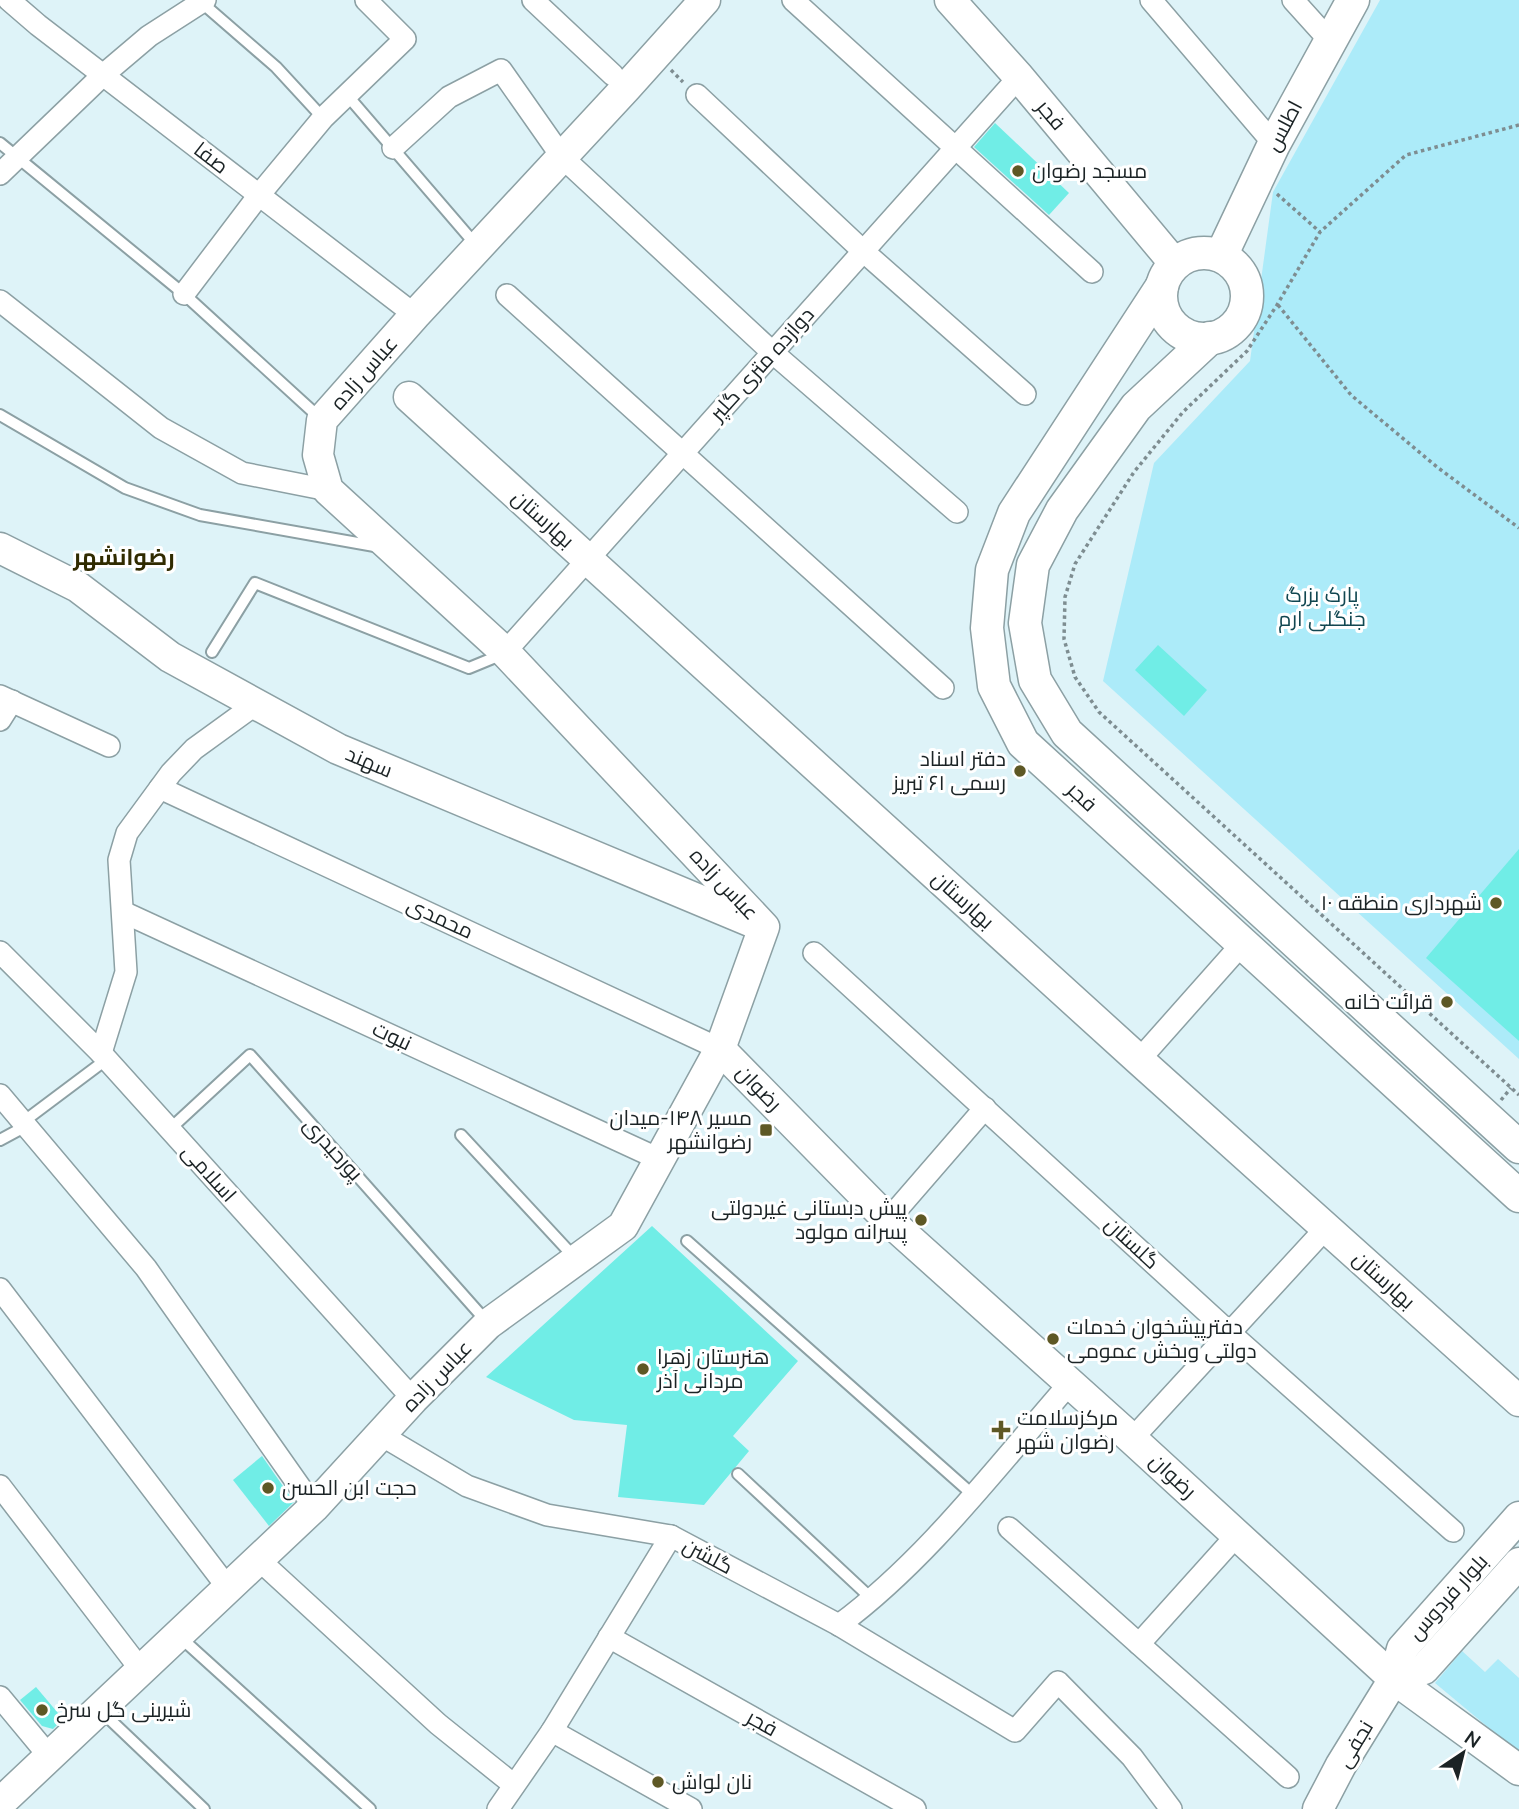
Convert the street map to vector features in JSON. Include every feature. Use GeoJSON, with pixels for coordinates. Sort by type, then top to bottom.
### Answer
{"type":"FeatureCollection","features":[{"type":"Feature","properties":{"kind":"main road","name":"عباس زاده"},"geometry":{"type":"LineString","coordinates":[[0,1803],[314,1507],[413,1399],[488,1324],[623,1226],[720,1049],[764,927],[505,653],[328,490],[317,455],[323,420],[415,315],[705,0]]}},
{"type":"Feature","properties":{"kind":"main road","name":"فجر"},"geometry":{"type":"LineString","coordinates":[[950,0],[1019,77],[1169,275],[1014,513],[992,570],[987,628],[994,686],[1023,743],[1519,1196]]}},
{"type":"Feature","properties":{"kind":"main road","name":"اطلس"},"geometry":{"type":"LineString","coordinates":[[1221,256],[1273,144],[1353,0]]}},
{"type":"Feature","properties":{"kind":"main road"},"geometry":{"type":"LineString","coordinates":[[1197,254],[1221,256],[1233,264],[1247,288],[1243,315],[1223,334],[1196,338],[1173,325],[1161,300],[1169,275],[1197,254]]}},
{"type":"Feature","properties":{"kind":"main road","name":"فجر"},"geometry":{"type":"LineString","coordinates":[[1210,338],[1136,407],[1062,510],[1033,565],[1025,623],[1035,680],[1067,733],[1519,1147]]}},
{"type":"Feature","properties":{"kind":"main road","name":"بهارستان"},"geometry":{"type":"LineString","coordinates":[[409,397],[1519,1401]]}},
{"type":"Feature","properties":{"kind":"main road","name":"سهند"},"geometry":{"type":"LineString","coordinates":[[0,548],[78,587],[170,657],[338,749],[764,927]]}},
{"type":"Feature","properties":{"kind":"main road"},"geometry":{"type":"LineString","coordinates":[[1242,944],[1267,916]]}},
{"type":"Feature","properties":{"kind":"main road","name":"رضوان"},"geometry":{"type":"LineString","coordinates":[[720,1049],[888,1220],[1394,1679],[1519,1770]]}},
{"type":"Feature","properties":{"kind":"main road","name":"بلوار فردوس"},"geometry":{"type":"LineString","coordinates":[[1394,1679],[1402,1649],[1519,1517]]}},
{"type":"Feature","properties":{"kind":"main road"},"geometry":{"type":"LineString","coordinates":[[1484,1556],[1515,1575]]}},
{"type":"Feature","properties":{"kind":"main road","name":"بلوار فردوس"},"geometry":{"type":"LineString","coordinates":[[1394,1679],[1424,1669],[1515,1575]]}},
{"type":"Feature","properties":{"kind":"main road","name":"نجفی"},"geometry":{"type":"LineString","coordinates":[[1318,1809],[1341,1765],[1394,1679]]}},
{"type":"Feature","properties":{"kind":"street","name":"صفا"},"geometry":{"type":"LineString","coordinates":[[9,0],[415,315]]}},
{"type":"Feature","properties":{"kind":"street"},"geometry":{"type":"LineString","coordinates":[[184,294],[259,195],[323,118],[405,39],[366,0]]}},
{"type":"Feature","properties":{"kind":"street"},"geometry":{"type":"LineString","coordinates":[[533,0],[613,75]]}},
{"type":"Feature","properties":{"kind":"street"},"geometry":{"type":"LineString","coordinates":[[793,0],[1092,272]]}},
{"type":"Feature","properties":{"kind":"street"},"geometry":{"type":"LineString","coordinates":[[1151,0],[1273,144]]}},
{"type":"Feature","properties":{"kind":"street"},"geometry":{"type":"LineString","coordinates":[[1293,0],[1330,41]]}},
{"type":"Feature","properties":{"kind":"street"},"geometry":{"type":"LineString","coordinates":[[0,174],[103,75],[149,36],[202,1]]}},
{"type":"Feature","properties":{"kind":"street"},"geometry":{"type":"LineString","coordinates":[[393,148],[449,97],[501,70],[562,157],[772,352],[957,512]]}},
{"type":"Feature","properties":{"kind":"street","name":"دوازده متری گلپر"},"geometry":{"type":"LineString","coordinates":[[505,653],[1019,77]]}},
{"type":"Feature","properties":{"kind":"street"},"geometry":{"type":"LineString","coordinates":[[697,95],[863,251],[1025,394]]}},
{"type":"Feature","properties":{"kind":"street"},"geometry":{"type":"LineString","coordinates":[[507,295],[943,688]]}},
{"type":"Feature","properties":{"kind":"street"},"geometry":{"type":"LineString","coordinates":[[0,301],[161,428],[242,473],[328,490]]}},
{"type":"Feature","properties":{"kind":"street"},"geometry":{"type":"LineString","coordinates":[[0,720],[6,698],[109,746]]}},
{"type":"Feature","properties":{"kind":"street"},"geometry":{"type":"LineString","coordinates":[[104,1056],[126,972],[119,860],[127,833],[160,788],[194,749],[256,704]]}},
{"type":"Feature","properties":{"kind":"street","name":"محمدی"},"geometry":{"type":"LineString","coordinates":[[160,788],[720,1049]]}},
{"type":"Feature","properties":{"kind":"street","name":"نبوت"},"geometry":{"type":"LineString","coordinates":[[123,912],[661,1160]]}},
{"type":"Feature","properties":{"kind":"street"},"geometry":{"type":"LineString","coordinates":[[1139,1060],[1242,944]]}},
{"type":"Feature","properties":{"kind":"street","name":"اسلامی"},"geometry":{"type":"LineString","coordinates":[[0,952],[104,1056],[413,1399]]}},
{"type":"Feature","properties":{"kind":"street","name":"گلستان"},"geometry":{"type":"LineString","coordinates":[[814,953],[1230,1333],[1453,1531]]}},
{"type":"Feature","properties":{"kind":"street"},"geometry":{"type":"LineString","coordinates":[[0,1095],[146,1268],[314,1507]]}},
{"type":"Feature","properties":{"kind":"street"},"geometry":{"type":"LineString","coordinates":[[888,1220],[985,1108]]}},
{"type":"Feature","properties":{"kind":"street"},"geometry":{"type":"LineString","coordinates":[[1132,1439],[1326,1228]]}},
{"type":"Feature","properties":{"kind":"street"},"geometry":{"type":"LineString","coordinates":[[0,1289],[228,1588]]}},
{"type":"Feature","properties":{"kind":"street"},"geometry":{"type":"LineString","coordinates":[[839,1625],[873,1600],[904,1572],[1070,1383]]}},
{"type":"Feature","properties":{"kind":"street","name":"گلشن"},"geometry":{"type":"LineString","coordinates":[[381,1435],[467,1486],[547,1515],[671,1536],[839,1625],[1015,1731],[1058,1682],[1132,1757],[1171,1809]]}},
{"type":"Feature","properties":{"kind":"street"},"geometry":{"type":"LineString","coordinates":[[0,1486],[141,1670]]}},
{"type":"Feature","properties":{"kind":"street"},"geometry":{"type":"LineString","coordinates":[[1009,1528],[1288,1777]]}},
{"type":"Feature","properties":{"kind":"street"},"geometry":{"type":"LineString","coordinates":[[1139,1644],[1237,1535]]}},
{"type":"Feature","properties":{"kind":"street"},"geometry":{"type":"LineString","coordinates":[[498,1809],[552,1731],[671,1536]]}},
{"type":"Feature","properties":{"kind":"street"},"geometry":{"type":"LineString","coordinates":[[258,1559],[438,1724],[514,1785]]}},
{"type":"Feature","properties":{"kind":"street","name":"فجر"},"geometry":{"type":"LineString","coordinates":[[609,1637],[915,1809]]}},
{"type":"Feature","properties":{"kind":"street"},"geometry":{"type":"LineString","coordinates":[[0,1697],[49,1756]]}},
{"type":"Feature","properties":{"kind":"street"},"geometry":{"type":"LineString","coordinates":[[552,1731],[691,1809]]}},
{"type":"Feature","properties":{"kind":"lane"},"geometry":{"type":"LineString","coordinates":[[202,1],[276,67],[323,118]]}},
{"type":"Feature","properties":{"kind":"lane"},"geometry":{"type":"LineString","coordinates":[[347,95],[478,247]]}},
{"type":"Feature","properties":{"kind":"lane"},"geometry":{"type":"LineString","coordinates":[[0,143],[184,294],[323,420]]}},
{"type":"Feature","properties":{"kind":"lane"},"geometry":{"type":"LineString","coordinates":[[0,415],[125,488],[200,515],[391,549]]}},
{"type":"Feature","properties":{"kind":"lane"},"geometry":{"type":"LineString","coordinates":[[212,652],[256,583],[469,668],[505,653]]}},
{"type":"Feature","properties":{"kind":"lane","name":"پورحیدری"},"geometry":{"type":"LineString","coordinates":[[170,1129],[250,1055],[488,1324]]}},
{"type":"Feature","properties":{"kind":"lane"},"geometry":{"type":"LineString","coordinates":[[0,1140],[24,1124],[104,1056]]}},
{"type":"Feature","properties":{"kind":"lane"},"geometry":{"type":"LineString","coordinates":[[461,1135],[577,1260]]}},
{"type":"Feature","properties":{"kind":"lane"},"geometry":{"type":"LineString","coordinates":[[687,1241],[972,1494]]}},
{"type":"Feature","properties":{"kind":"lane"},"geometry":{"type":"LineString","coordinates":[[738,1475],[873,1600]]}},
{"type":"Feature","properties":{"kind":"lane"},"geometry":{"type":"LineString","coordinates":[[178,1635],[370,1809]]}},
{"type":"Feature","properties":{"kind":"lane"},"geometry":{"type":"LineString","coordinates":[[99,1709],[204,1809]]}},
{"type":"Feature","properties":{"kind":"path"},"geometry":{"type":"LineString","coordinates":[[656,56],[697,95]]}},
{"type":"Feature","properties":{"kind":"path"},"geometry":{"type":"LineString","coordinates":[[1519,125],[1406,155],[1320,232],[1247,351],[1183,412],[1134,472],[1075,564],[1065,597],[1064,639],[1075,677],[1099,712],[1519,1095]]}},
{"type":"Feature","properties":{"kind":"path"},"geometry":{"type":"LineString","coordinates":[[1258,177],[1320,232]]}},
{"type":"Feature","properties":{"kind":"path"},"geometry":{"type":"LineString","coordinates":[[1277,305],[1351,396],[1437,467],[1519,528]]}},
{"type":"Feature","properties":{"kind":"green space","name":"پارک بزرگ جنگلی ارم"},"geometry":{"type":"Polygon","coordinates":[[[1380,0],[1519,0],[1519,1059],[1103,681],[1154,463],[1250,361],[1273,192],[1380,0]]]}},
{"type":"Feature","properties":{"kind":"green space"},"geometry":{"type":"Polygon","coordinates":[[[1462,1651],[1485,1672],[1498,1659],[1519,1678],[1519,1753],[1435,1683],[1462,1651]]]}},
{"type":"Feature","properties":{"kind":"building","name":"مسجد رضوان"},"geometry":{"type":"Polygon","coordinates":[[[995,123],[1069,193],[1049,215],[974,147],[995,123]]]}},
{"type":"Feature","properties":{"kind":"building"},"geometry":{"type":"Polygon","coordinates":[[[1158,645],[1207,690],[1184,716],[1135,670],[1158,645]]]}},
{"type":"Feature","properties":{"kind":"building","name":"شهرداری منطقه ۱۰"},"geometry":{"type":"Polygon","coordinates":[[[1519,849],[1519,1041],[1426,958],[1519,849]]]}},
{"type":"Feature","properties":{"kind":"building","name":"هنرستان زهرا مردانی آذر"},"geometry":{"type":"Polygon","coordinates":[[[652,1226],[798,1361],[733,1436],[749,1451],[704,1505],[618,1497],[627,1425],[574,1420],[486,1377],[652,1226]]]}},
{"type":"Feature","properties":{"kind":"building","name":"حجت ابن الحسن"},"geometry":{"type":"Polygon","coordinates":[[[262,1456],[294,1502],[269,1526],[233,1480],[262,1456]]]}},
{"type":"Feature","properties":{"kind":"building","name":"شیرینی گل سرخ"},"geometry":{"type":"Polygon","coordinates":[[[36,1687],[63,1719],[53,1729],[42,1726],[20,1700],[36,1687]]]}},
{"type":"Feature","properties":{"kind":"place","name":"مسجد رضوان"},"geometry":{"type":"Point","coordinates":[1018,171]}},
{"type":"Feature","properties":{"kind":"place","name":"دفتر اسناد رسمی ۶۱ تبریز"},"geometry":{"type":"Point","coordinates":[1020,771]}},
{"type":"Feature","properties":{"kind":"place","name":"شهرداری منطقه ۱۰"},"geometry":{"type":"Point","coordinates":[1496,903]}},
{"type":"Feature","properties":{"kind":"place","name":"قرائت خانه"},"geometry":{"type":"Point","coordinates":[1447,1002]}},
{"type":"Feature","properties":{"kind":"place","name":"مسیر ۱۴۸-میدان رضوانشهر"},"geometry":{"type":"Point","coordinates":[766,1130]}},
{"type":"Feature","properties":{"kind":"place","name":"پیش دبستانی غیردولتی پسرانه مولود"},"geometry":{"type":"Point","coordinates":[921,1220]}},
{"type":"Feature","properties":{"kind":"place","name":"دفترپیشخوان خدمات دولتی وبخش عمومی"},"geometry":{"type":"Point","coordinates":[1053,1339]}},
{"type":"Feature","properties":{"kind":"place","name":"هنرستان زهرا مردانی آذر"},"geometry":{"type":"Point","coordinates":[643,1369]}},
{"type":"Feature","properties":{"kind":"place","name":"مرکزسلامت رضوان شهر"},"geometry":{"type":"Point","coordinates":[1001,1430]}},
{"type":"Feature","properties":{"kind":"place","name":"حجت ابن الحسن"},"geometry":{"type":"Point","coordinates":[268,1488]}},
{"type":"Feature","properties":{"kind":"place","name":"شیرینی گل سرخ"},"geometry":{"type":"Point","coordinates":[42,1710]}},
{"type":"Feature","properties":{"kind":"place","name":"نان لواش"},"geometry":{"type":"Point","coordinates":[658,1782]}},
{"type":"Feature","properties":{"kind":"district","name":"رضوانشهر"},"geometry":{"type":"Point","coordinates":[124,557]}}]}
